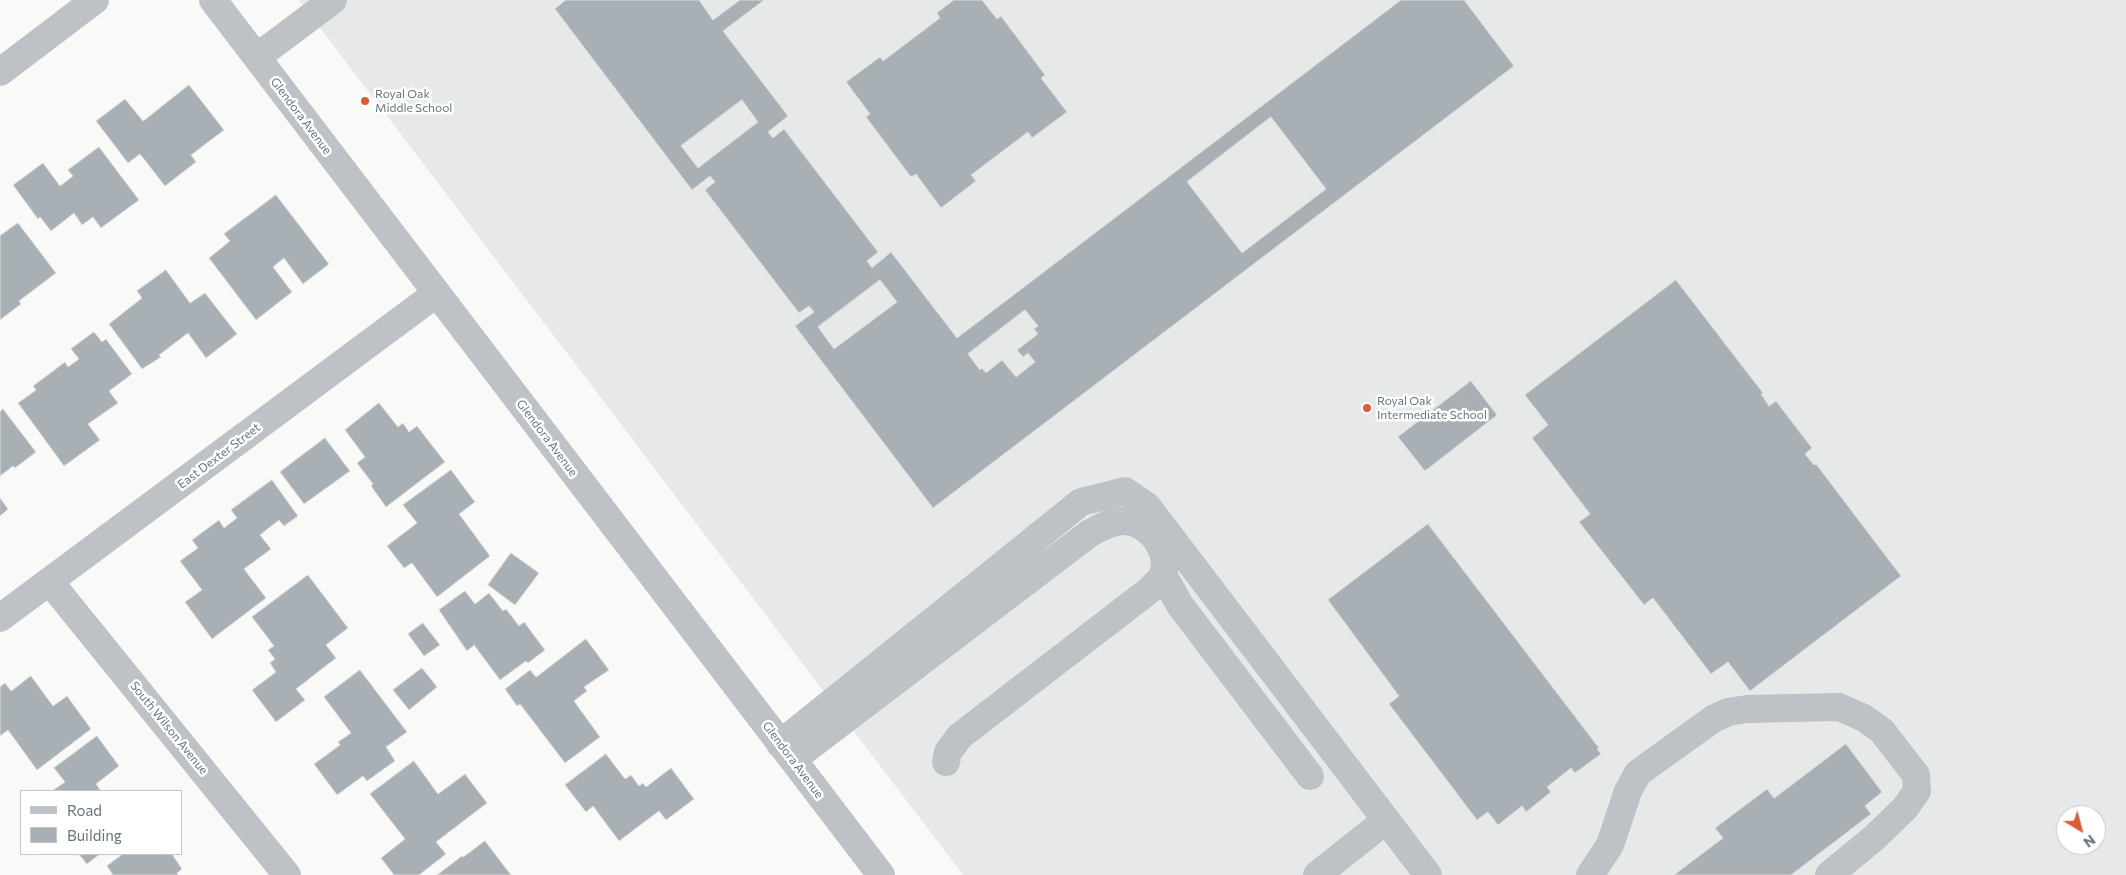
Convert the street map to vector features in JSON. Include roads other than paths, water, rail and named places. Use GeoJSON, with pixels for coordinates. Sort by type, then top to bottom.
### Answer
{"type":"FeatureCollection","features":[{"type":"Feature","properties":{"kind":"street"},"geometry":{"type":"LineString","coordinates":[[0,72],[95,0]]}},
{"type":"Feature","properties":{"kind":"street","name":"Glendora Avenue"},"geometry":{"type":"LineString","coordinates":[[213,0],[881,875]]}},
{"type":"Feature","properties":{"kind":"street"},"geometry":{"type":"LineString","coordinates":[[257,57],[333,0]]}},
{"type":"Feature","properties":{"kind":"street","name":"East Dexter Street"},"geometry":{"type":"LineString","coordinates":[[0,618],[437,293]]}},
{"type":"Feature","properties":{"kind":"street"},"geometry":{"type":"LineString","coordinates":[[786,751],[1081,502],[1125,491],[1148,506],[1428,875]]}},
{"type":"Feature","properties":{"kind":"street"},"geometry":{"type":"LineString","coordinates":[[786,751],[954,638],[1090,533],[1109,523],[1124,520],[1146,529],[1160,546],[1165,558],[1163,575],[1151,589],[960,736],[948,752],[946,762]]}},
{"type":"Feature","properties":{"kind":"street"},"geometry":{"type":"LineString","coordinates":[[1163,575],[1180,605],[1310,776]]}},
{"type":"Feature","properties":{"kind":"street","name":"South Wilson Avenue"},"geometry":{"type":"LineString","coordinates":[[50,582],[288,875]]}},
{"type":"Feature","properties":{"kind":"street"},"geometry":{"type":"LineString","coordinates":[[1590,875],[1610,845],[1628,791],[1638,773],[1713,719],[1728,712],[1747,709],[1839,707],[1864,718],[1882,731],[1916,775],[1917,791],[1905,808],[1874,838],[1829,875]]}},
{"type":"Feature","properties":{"kind":"street"},"geometry":{"type":"LineString","coordinates":[[1317,875],[1386,821]]}},
{"type":"Feature","properties":{"kind":"place","name":"Royal Oak Middle School"},"geometry":{"type":"Point","coordinates":[365,101]}},
{"type":"Feature","properties":{"kind":"place","name":"Royal Oak Intermediate School"},"geometry":{"type":"Point","coordinates":[1367,408]}}]}
